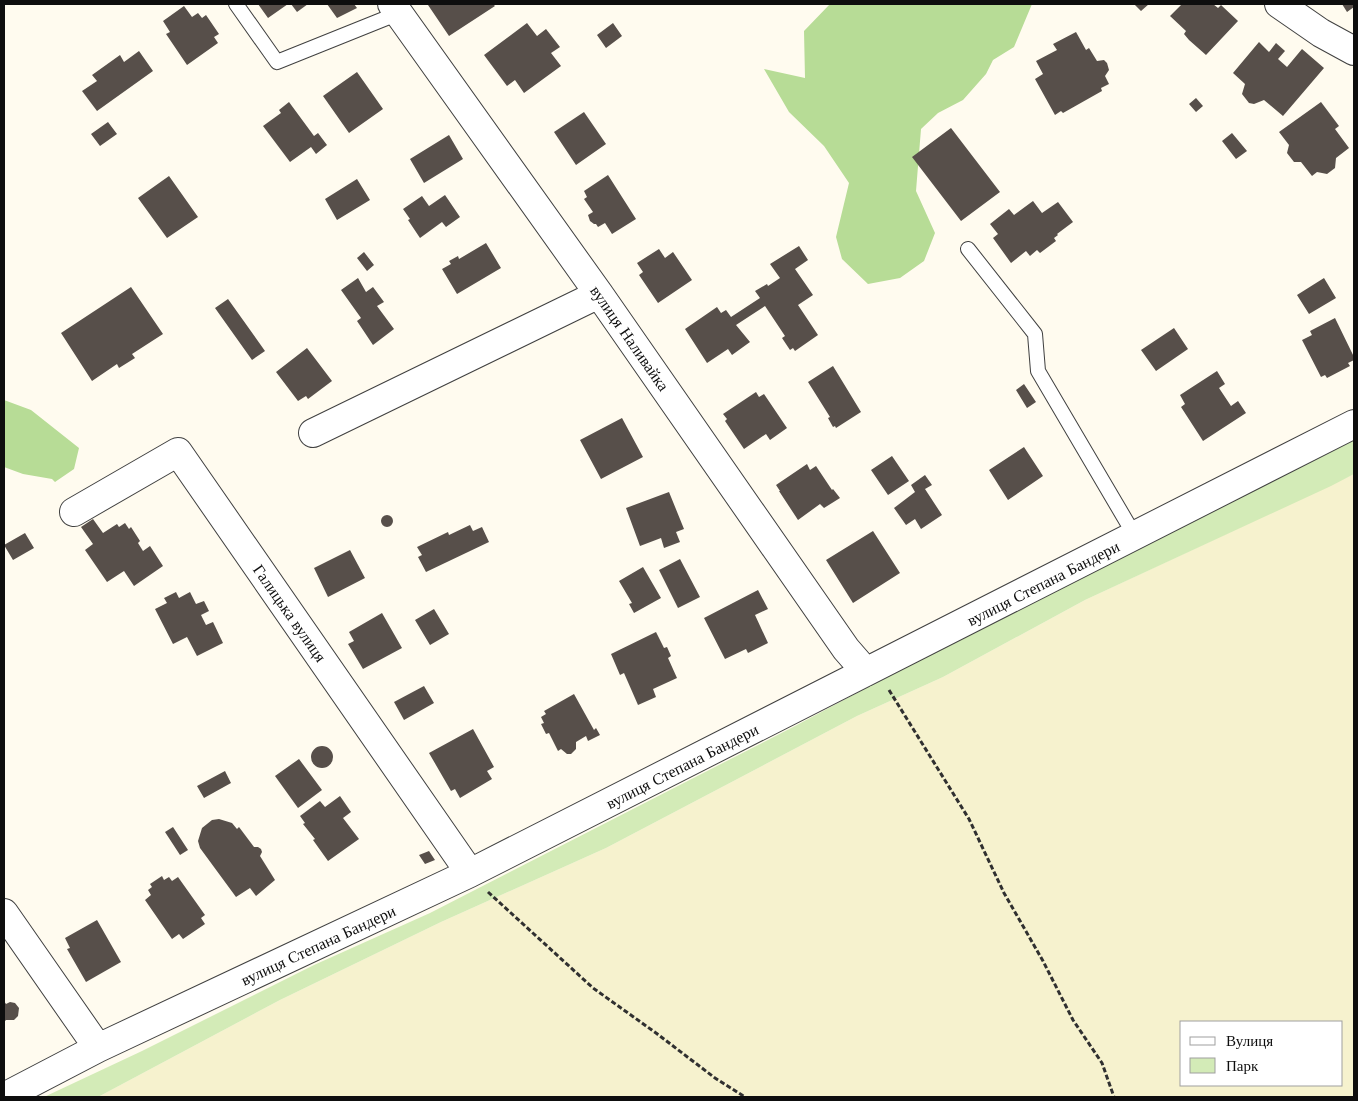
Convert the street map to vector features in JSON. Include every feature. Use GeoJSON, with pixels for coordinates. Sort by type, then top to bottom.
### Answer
{"type":"FeatureCollection","features":[{"type":"Feature","properties":{"kind":"street"},"geometry":{"type":"LineString","coordinates":[[1279,4],[1354,51]]}},
{"type":"Feature","properties":{"kind":"street","name":"вулиця Наливайка"},"geometry":{"type":"LineString","coordinates":[[396,8],[599,294],[846,649],[866,672]]}},
{"type":"Feature","properties":{"kind":"street"},"geometry":{"type":"LineString","coordinates":[[313,433],[599,294]]}},
{"type":"Feature","properties":{"kind":"street","name":"вулиця Степана Бандери"},"geometry":{"type":"LineString","coordinates":[[4,1097],[98,1048],[470,873],[1354,424]]}},
{"type":"Feature","properties":{"kind":"street","name":"Галицька вулиця"},"geometry":{"type":"LineString","coordinates":[[74,512],[178,452],[470,873]]}},
{"type":"Feature","properties":{"kind":"street"},"geometry":{"type":"LineString","coordinates":[[4,914],[98,1048]]}},
{"type":"Feature","properties":{"kind":"lane"},"geometry":{"type":"LineString","coordinates":[[236,4],[277,62],[396,8]]}},
{"type":"Feature","properties":{"kind":"lane"},"geometry":{"type":"LineString","coordinates":[[968,249],[1035,334],[1038,371],[1135,536]]}},
{"type":"Feature","properties":{"kind":"path"},"geometry":{"type":"LineString","coordinates":[[866,672],[888,690],[968,819],[1004,893],[1043,961],[1073,1020],[1102,1063],[1114,1097]]}},
{"type":"Feature","properties":{"kind":"path"},"geometry":{"type":"LineString","coordinates":[[470,873],[532,934],[593,988],[715,1078],[745,1097]]}},
{"type":"Feature","properties":{"kind":"shaded area"},"geometry":{"type":"Polygon","coordinates":[[[1354,474],[1354,1097],[98,1097],[280,1000],[441,922],[606,848],[857,716],[943,677],[1085,600],[1354,474]]]}},
{"type":"Feature","properties":{"kind":"green space"},"geometry":{"type":"Polygon","coordinates":[[[830,4],[1032,4],[1014,47],[993,60],[986,74],[963,100],[938,113],[921,129],[916,191],[935,233],[924,261],[900,278],[868,284],[842,259],[836,237],[849,183],[824,146],[789,112],[764,69],[805,78],[804,31],[830,4]]]}},
{"type":"Feature","properties":{"kind":"green space"},"geometry":{"type":"Polygon","coordinates":[[[4,400],[31,410],[79,448],[74,469],[55,482],[52,479],[23,474],[4,467],[4,400]]]}},
{"type":"Feature","properties":{"kind":"green space"},"geometry":{"type":"Polygon","coordinates":[[[1354,440],[1354,474],[1331,486],[1085,600],[943,677],[857,716],[606,848],[441,922],[280,1000],[98,1097],[44,1097],[142,1051],[314,965],[430,913],[795,726],[962,637],[1354,440]]]}},
{"type":"Feature","properties":{"kind":"building"},"geometry":{"type":"Polygon","coordinates":[[[258,4],[288,4],[268,18],[258,4]]]}},
{"type":"Feature","properties":{"kind":"building"},"geometry":{"type":"Polygon","coordinates":[[[291,4],[308,4],[297,12],[291,4]]]}},
{"type":"Feature","properties":{"kind":"building"},"geometry":{"type":"Polygon","coordinates":[[[327,4],[354,4],[357,8],[337,18],[327,4]]]}},
{"type":"Feature","properties":{"kind":"building"},"geometry":{"type":"Polygon","coordinates":[[[493,4],[495,6],[449,36],[428,5],[493,4]]]}},
{"type":"Feature","properties":{"kind":"building"},"geometry":{"type":"Polygon","coordinates":[[[1134,4],[1149,4],[1141,11],[1134,4]]]}},
{"type":"Feature","properties":{"kind":"building"},"geometry":{"type":"Polygon","coordinates":[[[1182,4],[1213,4],[1218,8],[1221,5],[1238,21],[1206,55],[1189,40],[1184,34],[1186,31],[1170,16],[1182,4]]]}},
{"type":"Feature","properties":{"kind":"building"},"geometry":{"type":"Polygon","coordinates":[[[1342,4],[1354,4],[1354,7],[1347,12],[1342,4]]]}},
{"type":"Feature","properties":{"kind":"building"},"geometry":{"type":"Polygon","coordinates":[[[184,6],[192,17],[198,13],[202,18],[206,15],[219,34],[214,37],[218,43],[187,65],[166,34],[170,32],[163,21],[184,6]]]}},
{"type":"Feature","properties":{"kind":"building"},"geometry":{"type":"Polygon","coordinates":[[[527,23],[537,36],[546,29],[560,47],[551,53],[561,66],[524,93],[515,80],[507,86],[484,55],[527,23]]]}},
{"type":"Feature","properties":{"kind":"building"},"geometry":{"type":"Polygon","coordinates":[[[613,23],[622,36],[606,48],[597,35],[613,23]]]}},
{"type":"Feature","properties":{"kind":"building"},"geometry":{"type":"Polygon","coordinates":[[[1076,32],[1086,50],[1089,48],[1097,61],[1104,60],[1107,63],[1109,70],[1105,76],[1109,84],[1101,88],[1102,91],[1063,113],[1061,111],[1055,115],[1035,79],[1043,74],[1036,61],[1057,50],[1053,44],[1076,32]]]}},
{"type":"Feature","properties":{"kind":"building"},"geometry":{"type":"Polygon","coordinates":[[[1259,42],[1269,52],[1276,43],[1285,51],[1278,59],[1287,67],[1302,49],[1324,68],[1283,116],[1264,100],[1254,104],[1249,103],[1242,94],[1245,84],[1233,73],[1259,42]]]}},
{"type":"Feature","properties":{"kind":"building"},"geometry":{"type":"Polygon","coordinates":[[[139,51],[153,71],[97,111],[82,91],[97,81],[92,75],[120,55],[124,62],[139,51]]]}},
{"type":"Feature","properties":{"kind":"building"},"geometry":{"type":"Polygon","coordinates":[[[357,72],[383,109],[349,133],[323,96],[357,72]]]}},
{"type":"Feature","properties":{"kind":"building"},"geometry":{"type":"Polygon","coordinates":[[[1196,98],[1203,106],[1196,112],[1189,104],[1196,98]]]}},
{"type":"Feature","properties":{"kind":"building"},"geometry":{"type":"Polygon","coordinates":[[[289,102],[314,136],[318,133],[327,145],[316,154],[311,147],[290,162],[263,126],[281,113],[279,110],[289,102]]]}},
{"type":"Feature","properties":{"kind":"building"},"geometry":{"type":"Polygon","coordinates":[[[1321,102],[1339,126],[1335,129],[1349,148],[1336,158],[1335,168],[1327,174],[1317,172],[1312,176],[1301,162],[1294,162],[1287,153],[1289,145],[1279,132],[1321,102]]]}},
{"type":"Feature","properties":{"kind":"building"},"geometry":{"type":"Polygon","coordinates":[[[584,112],[606,144],[576,165],[554,132],[584,112]]]}},
{"type":"Feature","properties":{"kind":"building"},"geometry":{"type":"Polygon","coordinates":[[[108,122],[117,134],[100,146],[91,134],[108,122]]]}},
{"type":"Feature","properties":{"kind":"building"},"geometry":{"type":"Polygon","coordinates":[[[951,128],[1000,192],[961,221],[912,157],[951,128]]]}},
{"type":"Feature","properties":{"kind":"building"},"geometry":{"type":"Polygon","coordinates":[[[1232,133],[1247,151],[1236,159],[1222,141],[1232,133]]]}},
{"type":"Feature","properties":{"kind":"building"},"geometry":{"type":"Polygon","coordinates":[[[449,135],[463,159],[424,183],[410,159],[449,135]]]}},
{"type":"Feature","properties":{"kind":"building"},"geometry":{"type":"Polygon","coordinates":[[[608,175],[636,219],[612,234],[605,223],[598,227],[590,221],[588,215],[593,212],[584,199],[587,197],[584,191],[608,175]]]}},
{"type":"Feature","properties":{"kind":"building"},"geometry":{"type":"Polygon","coordinates":[[[169,176],[198,217],[167,238],[138,198],[169,176]]]}},
{"type":"Feature","properties":{"kind":"building"},"geometry":{"type":"Polygon","coordinates":[[[357,179],[370,200],[337,220],[325,199],[357,179]]]}},
{"type":"Feature","properties":{"kind":"building"},"geometry":{"type":"Polygon","coordinates":[[[445,195],[460,217],[446,227],[442,222],[420,238],[403,209],[422,196],[429,206],[445,195]]]}},
{"type":"Feature","properties":{"kind":"building"},"geometry":{"type":"Polygon","coordinates":[[[1033,201],[1042,213],[1058,202],[1073,222],[1057,234],[1054,238],[1056,241],[1040,253],[1037,250],[1030,256],[1026,251],[1011,263],[993,238],[998,234],[990,224],[1009,209],[1014,215],[1033,201]]]}},
{"type":"Feature","properties":{"kind":"building"},"geometry":{"type":"Polygon","coordinates":[[[486,243],[501,268],[457,294],[442,269],[451,264],[449,261],[458,256],[459,259],[486,243]]]}},
{"type":"Feature","properties":{"kind":"building"},"geometry":{"type":"Polygon","coordinates":[[[799,246],[808,260],[795,269],[813,295],[798,305],[818,335],[795,351],[793,348],[790,350],[782,338],[785,336],[765,306],[736,325],[750,342],[732,355],[728,349],[707,363],[685,329],[717,307],[721,313],[726,310],[731,317],[760,298],[755,291],[767,284],[768,286],[780,278],[770,264],[799,246]]]}},
{"type":"Feature","properties":{"kind":"building"},"geometry":{"type":"Polygon","coordinates":[[[659,249],[665,258],[673,252],[692,280],[658,303],[639,275],[643,272],[637,263],[659,249]]]}},
{"type":"Feature","properties":{"kind":"building"},"geometry":{"type":"Polygon","coordinates":[[[364,252],[374,265],[367,271],[357,258],[364,252]]]}},
{"type":"Feature","properties":{"kind":"building"},"geometry":{"type":"Polygon","coordinates":[[[358,278],[366,292],[373,287],[384,302],[377,306],[394,329],[373,345],[357,321],[361,318],[341,290],[358,278]]]}},
{"type":"Feature","properties":{"kind":"building"},"geometry":{"type":"Polygon","coordinates":[[[1324,278],[1336,298],[1309,314],[1297,295],[1324,278]]]}},
{"type":"Feature","properties":{"kind":"building"},"geometry":{"type":"Polygon","coordinates":[[[131,287],[163,334],[132,354],[135,358],[119,368],[117,364],[92,381],[61,333],[131,287]]]}},
{"type":"Feature","properties":{"kind":"building"},"geometry":{"type":"Polygon","coordinates":[[[228,299],[265,351],[252,360],[215,308],[228,299]]]}},
{"type":"Feature","properties":{"kind":"building"},"geometry":{"type":"Polygon","coordinates":[[[1335,318],[1354,360],[1348,363],[1350,366],[1327,378],[1325,375],[1321,377],[1302,340],[1312,335],[1310,331],[1335,318]]]}},
{"type":"Feature","properties":{"kind":"building"},"geometry":{"type":"Polygon","coordinates":[[[1174,328],[1188,349],[1156,371],[1141,350],[1174,328]]]}},
{"type":"Feature","properties":{"kind":"building"},"geometry":{"type":"Polygon","coordinates":[[[307,348],[332,381],[308,399],[306,396],[298,401],[276,372],[307,348]]]}},
{"type":"Feature","properties":{"kind":"building"},"geometry":{"type":"Polygon","coordinates":[[[833,366],[861,412],[836,428],[835,426],[833,427],[828,418],[830,417],[808,382],[833,366]]]}},
{"type":"Feature","properties":{"kind":"building"},"geometry":{"type":"Polygon","coordinates":[[[1217,371],[1225,384],[1219,388],[1231,406],[1238,401],[1246,413],[1203,441],[1181,407],[1185,404],[1180,395],[1217,371]]]}},
{"type":"Feature","properties":{"kind":"building"},"geometry":{"type":"Polygon","coordinates":[[[1024,384],[1036,402],[1027,408],[1016,390],[1024,384]]]}},
{"type":"Feature","properties":{"kind":"building"},"geometry":{"type":"Polygon","coordinates":[[[756,392],[759,397],[764,394],[787,428],[770,440],[766,434],[744,449],[725,421],[727,419],[723,414],[756,392]]]}},
{"type":"Feature","properties":{"kind":"building"},"geometry":{"type":"Polygon","coordinates":[[[622,418],[643,457],[601,479],[580,440],[622,418]]]}},
{"type":"Feature","properties":{"kind":"building"},"geometry":{"type":"Polygon","coordinates":[[[1024,447],[1043,476],[1008,500],[989,470],[1024,447]]]}},
{"type":"Feature","properties":{"kind":"building"},"geometry":{"type":"Polygon","coordinates":[[[892,456],[909,481],[888,495],[871,470],[892,456]]]}},
{"type":"Feature","properties":{"kind":"building"},"geometry":{"type":"Polygon","coordinates":[[[807,464],[810,470],[816,466],[832,490],[840,498],[824,508],[820,504],[798,520],[776,485],[807,464]]]}},
{"type":"Feature","properties":{"kind":"building"},"geometry":{"type":"Polygon","coordinates":[[[925,475],[932,485],[925,489],[942,515],[921,529],[915,519],[906,525],[894,508],[915,492],[911,485],[925,475]]]}},
{"type":"Feature","properties":{"kind":"building"},"geometry":{"type":"Polygon","coordinates":[[[669,492],[684,529],[676,532],[680,542],[664,548],[661,538],[640,546],[626,508],[669,492]]]}},
{"type":"Feature","properties":{"kind":"building"},"geometry":{"type":"Polygon","coordinates":[[[385,515],[389,515],[393,521],[389,527],[385,527],[381,523],[381,519],[385,515]]]}},
{"type":"Feature","properties":{"kind":"building"},"geometry":{"type":"Polygon","coordinates":[[[93,519],[103,533],[117,524],[119,527],[125,523],[129,529],[131,527],[140,541],[138,543],[143,551],[150,546],[163,566],[134,586],[124,571],[107,582],[85,550],[93,544],[81,527],[93,519]]]}},
{"type":"Feature","properties":{"kind":"building"},"geometry":{"type":"Polygon","coordinates":[[[470,525],[473,531],[482,527],[489,542],[426,572],[418,557],[422,555],[417,547],[448,532],[449,535],[470,525]]]}},
{"type":"Feature","properties":{"kind":"building"},"geometry":{"type":"Polygon","coordinates":[[[873,531],[900,573],[853,603],[826,560],[873,531]]]}},
{"type":"Feature","properties":{"kind":"building"},"geometry":{"type":"Polygon","coordinates":[[[25,533],[34,548],[13,560],[4,545],[25,533]]]}},
{"type":"Feature","properties":{"kind":"building"},"geometry":{"type":"Polygon","coordinates":[[[350,550],[365,578],[328,597],[314,568],[350,550]]]}},
{"type":"Feature","properties":{"kind":"building"},"geometry":{"type":"Polygon","coordinates":[[[680,559],[700,597],[678,608],[659,570],[680,559]]]}},
{"type":"Feature","properties":{"kind":"building"},"geometry":{"type":"Polygon","coordinates":[[[643,567],[661,598],[634,613],[629,604],[632,603],[619,581],[643,567]]]}},
{"type":"Feature","properties":{"kind":"building"},"geometry":{"type":"Polygon","coordinates":[[[758,590],[768,609],[755,615],[768,643],[748,653],[746,649],[725,659],[704,618],[758,590]]]}},
{"type":"Feature","properties":{"kind":"building"},"geometry":{"type":"Polygon","coordinates":[[[176,592],[179,598],[190,592],[196,604],[204,601],[209,611],[201,615],[206,625],[213,622],[223,643],[197,656],[187,637],[173,644],[155,609],[167,603],[164,598],[176,592]]]}},
{"type":"Feature","properties":{"kind":"building"},"geometry":{"type":"Polygon","coordinates":[[[434,609],[449,634],[430,645],[415,620],[434,609]]]}},
{"type":"Feature","properties":{"kind":"building"},"geometry":{"type":"Polygon","coordinates":[[[382,613],[402,648],[363,669],[348,644],[354,641],[349,632],[382,613]]]}},
{"type":"Feature","properties":{"kind":"building"},"geometry":{"type":"Polygon","coordinates":[[[656,632],[664,648],[667,647],[671,656],[668,658],[677,678],[653,689],[656,697],[638,705],[624,673],[620,675],[611,654],[656,632]]]}},
{"type":"Feature","properties":{"kind":"building"},"geometry":{"type":"Polygon","coordinates":[[[424,686],[434,703],[404,720],[394,702],[424,686]]]}},
{"type":"Feature","properties":{"kind":"building"},"geometry":{"type":"Polygon","coordinates":[[[574,694],[594,730],[596,728],[600,735],[588,741],[586,736],[576,742],[576,749],[571,754],[567,754],[561,749],[558,751],[549,733],[546,734],[541,724],[544,723],[541,717],[546,714],[544,711],[574,694]]]}},
{"type":"Feature","properties":{"kind":"building"},"geometry":{"type":"Polygon","coordinates":[[[473,729],[494,767],[487,771],[492,779],[460,798],[455,789],[451,791],[429,753],[473,729]]]}},
{"type":"Feature","properties":{"kind":"building"},"geometry":{"type":"Polygon","coordinates":[[[322,746],[330,749],[333,757],[330,765],[322,768],[314,765],[311,757],[314,749],[322,746]]]}},
{"type":"Feature","properties":{"kind":"building"},"geometry":{"type":"Polygon","coordinates":[[[299,759],[322,790],[298,808],[275,776],[299,759]]]}},
{"type":"Feature","properties":{"kind":"building"},"geometry":{"type":"Polygon","coordinates":[[[225,771],[231,783],[204,798],[197,786],[225,771]]]}},
{"type":"Feature","properties":{"kind":"building"},"geometry":{"type":"Polygon","coordinates":[[[340,796],[351,812],[343,818],[359,839],[328,861],[313,840],[315,839],[303,824],[305,823],[300,816],[320,801],[325,807],[340,796]]]}},
{"type":"Feature","properties":{"kind":"building"},"geometry":{"type":"Polygon","coordinates":[[[219,819],[232,823],[237,829],[239,827],[254,847],[261,849],[260,856],[275,880],[256,896],[250,888],[236,897],[200,848],[198,841],[202,828],[212,820],[219,819]]]}},
{"type":"Feature","properties":{"kind":"building"},"geometry":{"type":"Polygon","coordinates":[[[173,827],[188,850],[180,855],[165,832],[173,827]]]}},
{"type":"Feature","properties":{"kind":"building"},"geometry":{"type":"Polygon","coordinates":[[[429,851],[435,860],[425,864],[419,855],[429,851]]]}},
{"type":"Feature","properties":{"kind":"building"},"geometry":{"type":"Polygon","coordinates":[[[162,876],[164,880],[169,877],[172,881],[178,877],[205,915],[201,918],[205,924],[183,939],[179,934],[172,939],[145,900],[151,895],[148,890],[152,887],[150,884],[162,876]]]}},
{"type":"Feature","properties":{"kind":"building"},"geometry":{"type":"Polygon","coordinates":[[[97,920],[121,962],[86,982],[67,949],[70,948],[65,938],[97,920]]]}},
{"type":"Feature","properties":{"kind":"building"},"geometry":{"type":"Polygon","coordinates":[[[4,1001],[6,1004],[10,1002],[15,1003],[19,1008],[18,1016],[14,1020],[6,1020],[4,1022],[4,1001]]]}}]}
